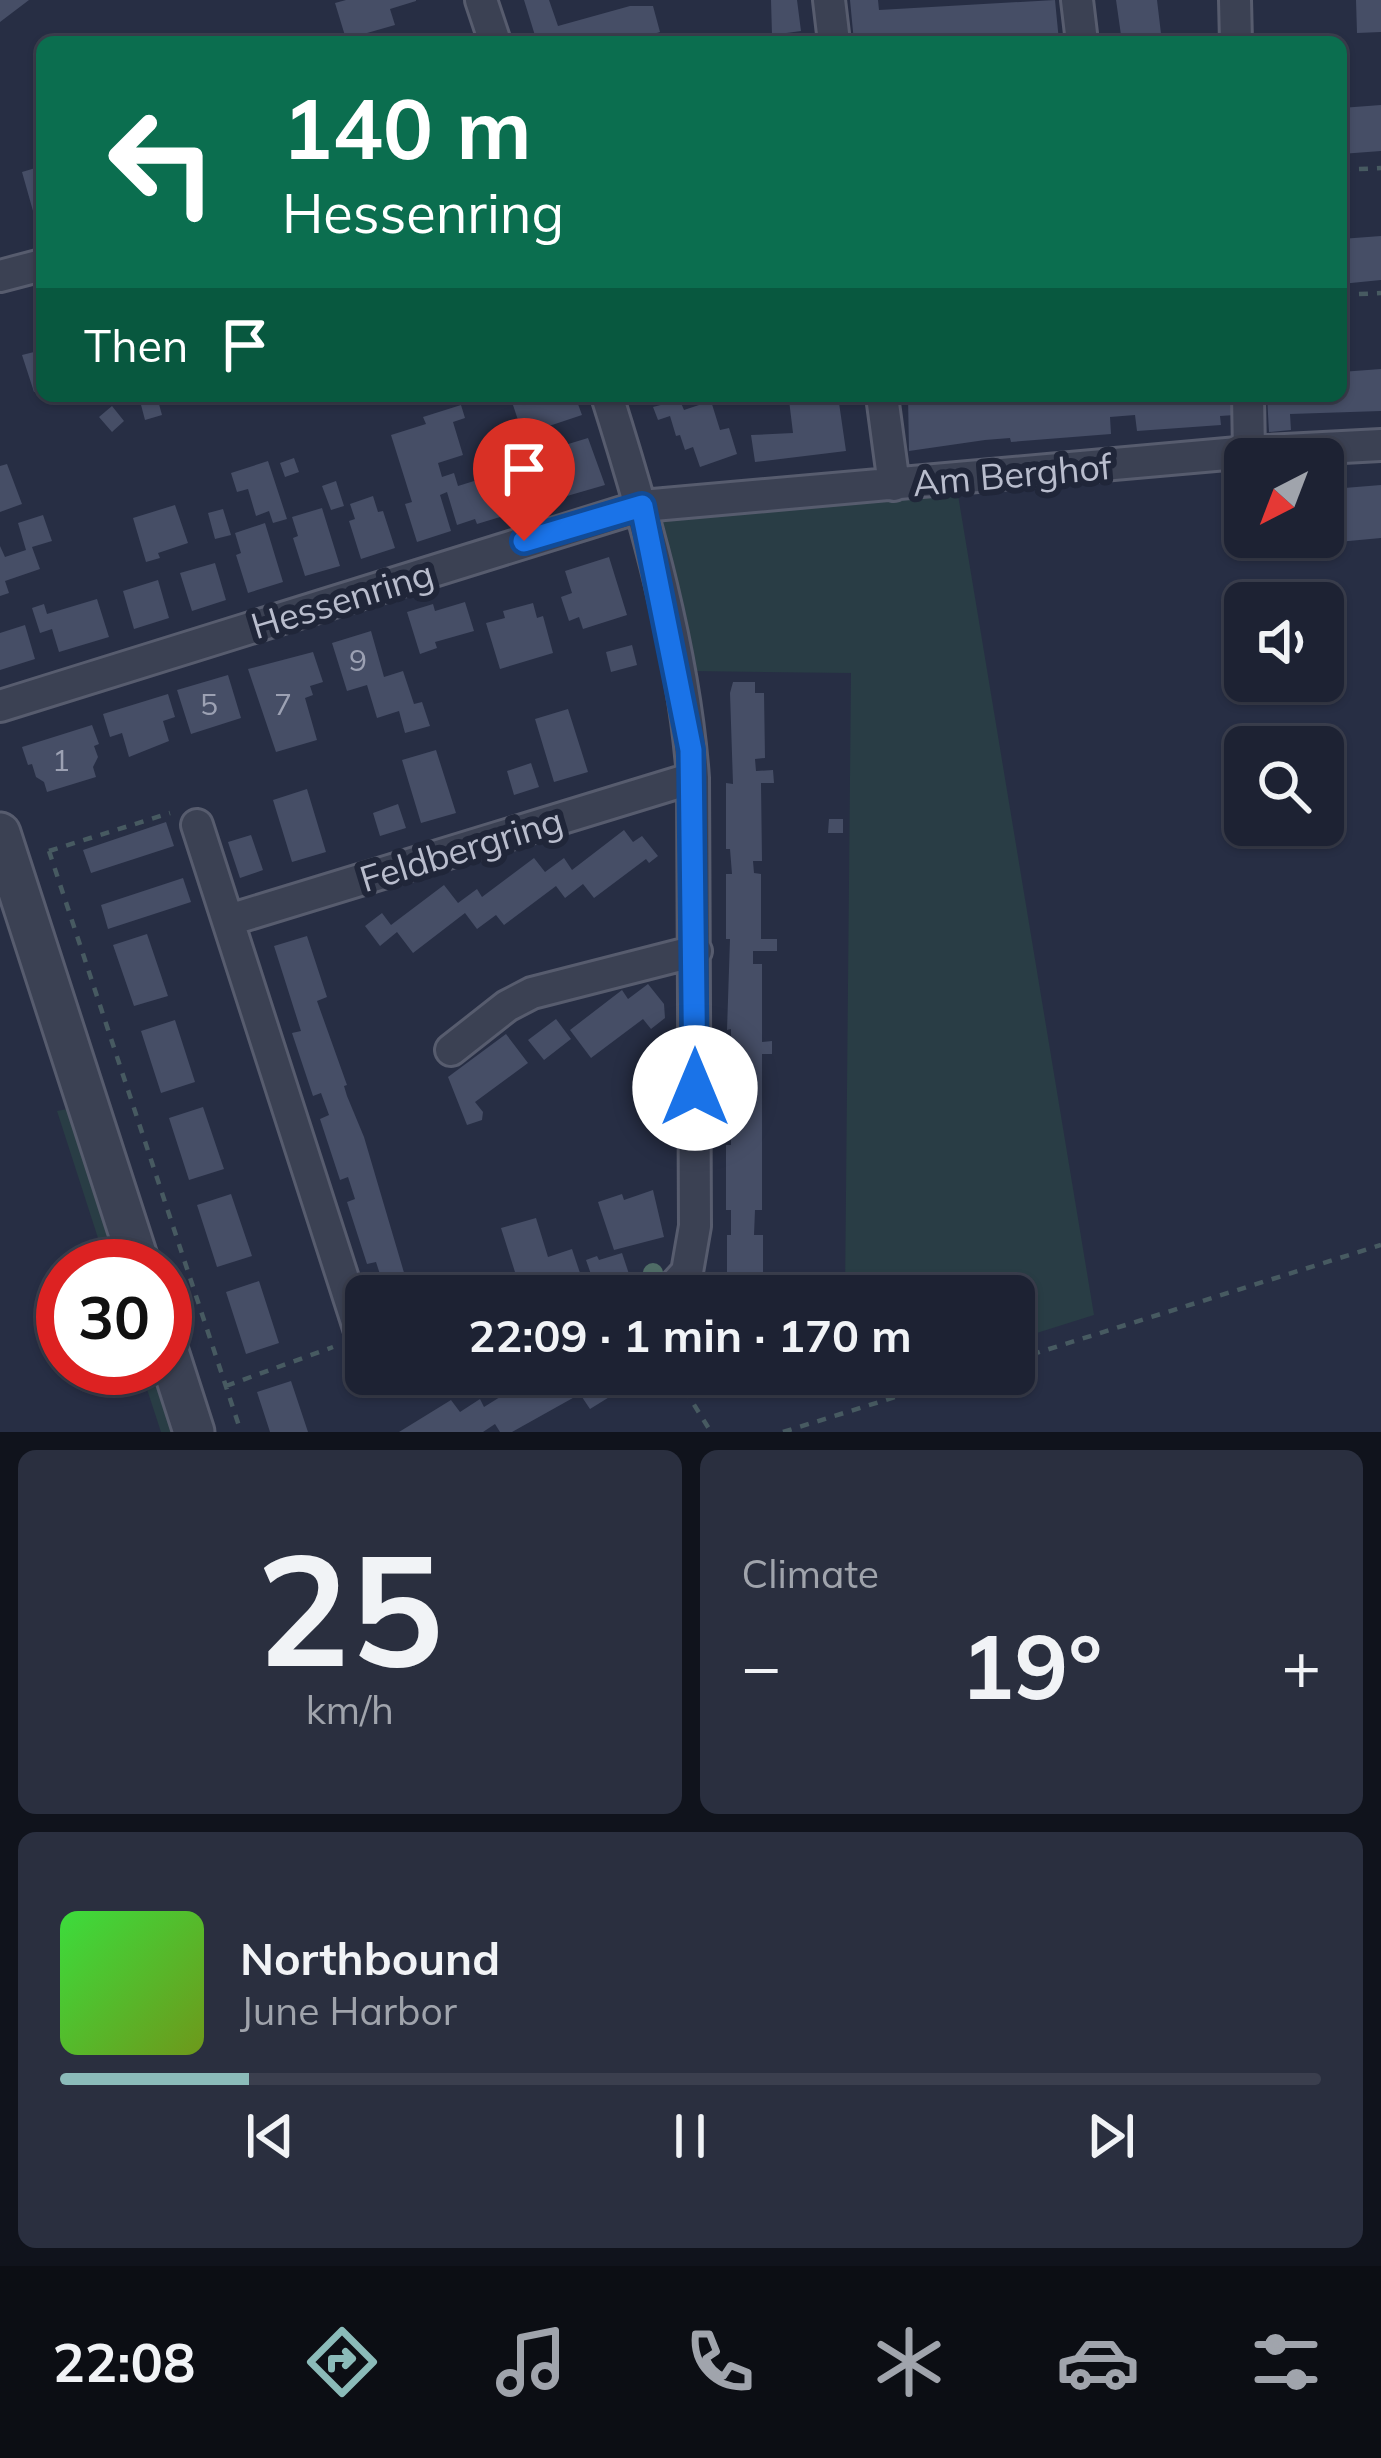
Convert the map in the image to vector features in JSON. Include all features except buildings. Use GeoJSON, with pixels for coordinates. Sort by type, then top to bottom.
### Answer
{"type":"FeatureCollection","features":[{"type":"Feature","properties":{"kind":"street"},"geometry":{"type":"LineString","coordinates":[[481,0],[493,36]]}},
{"type":"Feature","properties":{"kind":"street"},"geometry":{"type":"LineString","coordinates":[[829,0],[833,36]]}},
{"type":"Feature","properties":{"kind":"street"},"geometry":{"type":"LineString","coordinates":[[1077,0],[1081,36]]}},
{"type":"Feature","properties":{"kind":"street"},"geometry":{"type":"LineString","coordinates":[[1234,0],[1237,36]]}},
{"type":"Feature","properties":{"kind":"street"},"geometry":{"type":"LineString","coordinates":[[0,277],[36,267]]}},
{"type":"Feature","properties":{"kind":"street"},"geometry":{"type":"LineString","coordinates":[[610,402],[642,506],[688,721],[693,778],[693,1250],[684,1275]]}},
{"type":"Feature","properties":{"kind":"street"},"geometry":{"type":"LineString","coordinates":[[883,402],[894,485]]}},
{"type":"Feature","properties":{"kind":"street"},"geometry":{"type":"LineString","coordinates":[[1248,402],[1249,438]]}},
{"type":"Feature","properties":{"kind":"street","name":"Am Berghof"},"geometry":{"type":"LineString","coordinates":[[1344,447],[1381,445]]}},
{"type":"Feature","properties":{"kind":"street","name":"Am Berghof"},"geometry":{"type":"LineString","coordinates":[[642,506],[1224,454]]}},
{"type":"Feature","properties":{"kind":"street","name":"Hessenring"},"geometry":{"type":"LineString","coordinates":[[0,706],[642,506]]}},
{"type":"Feature","properties":{"kind":"street","name":"Feldbergring"},"geometry":{"type":"LineString","coordinates":[[229,920],[693,778]]}},
{"type":"Feature","properties":{"kind":"street"},"geometry":{"type":"LineString","coordinates":[[197,825],[345,1283]]}},
{"type":"Feature","properties":{"kind":"street"},"geometry":{"type":"LineString","coordinates":[[0,833],[131,1239]]}},
{"type":"Feature","properties":{"kind":"street"},"geometry":{"type":"LineString","coordinates":[[451,1050],[507,1006],[532,993],[696,951]]}},
{"type":"Feature","properties":{"kind":"street"},"geometry":{"type":"LineString","coordinates":[[182,1395],[194,1432]]}},
{"type":"Feature","properties":{"kind":"path"},"geometry":{"type":"LineString","coordinates":[[1347,170],[1381,168]]}},
{"type":"Feature","properties":{"kind":"path"},"geometry":{"type":"LineString","coordinates":[[1347,295],[1381,292]]}},
{"type":"Feature","properties":{"kind":"path"},"geometry":{"type":"LineString","coordinates":[[197,825],[190,806],[49,851],[241,1432]]}},
{"type":"Feature","properties":{"kind":"path"},"geometry":{"type":"LineString","coordinates":[[1035,1353],[1381,1245]]}},
{"type":"Feature","properties":{"kind":"path"},"geometry":{"type":"LineString","coordinates":[[226,1386],[345,1349]]}},
{"type":"Feature","properties":{"kind":"path"},"geometry":{"type":"LineString","coordinates":[[688,1395],[711,1432]]}},
{"type":"Feature","properties":{"kind":"path"},"geometry":{"type":"LineString","coordinates":[[783,1432],[902,1395]]}},
{"type":"Feature","properties":{"kind":"shaded area"},"geometry":{"type":"Polygon","coordinates":[[[958,495],[1094,1315],[1035,1333],[1035,1275],[845,1275],[851,673],[692,671],[656,519],[958,495]]]}},
{"type":"Feature","properties":{"kind":"shaded area"},"geometry":{"type":"Polygon","coordinates":[[[72,1108],[116,1239],[98,1239],[57,1111],[72,1108]]]}},
{"type":"Feature","properties":{"kind":"shaded area"},"geometry":{"type":"Polygon","coordinates":[[[149,1395],[168,1395],[180,1432],[161,1432],[149,1395]]]}},
{"type":"Feature","properties":{"kind":"route"},"geometry":{"type":"LineString","coordinates":[[524,541],[642,506],[691,750],[695,1088]]}}]}
